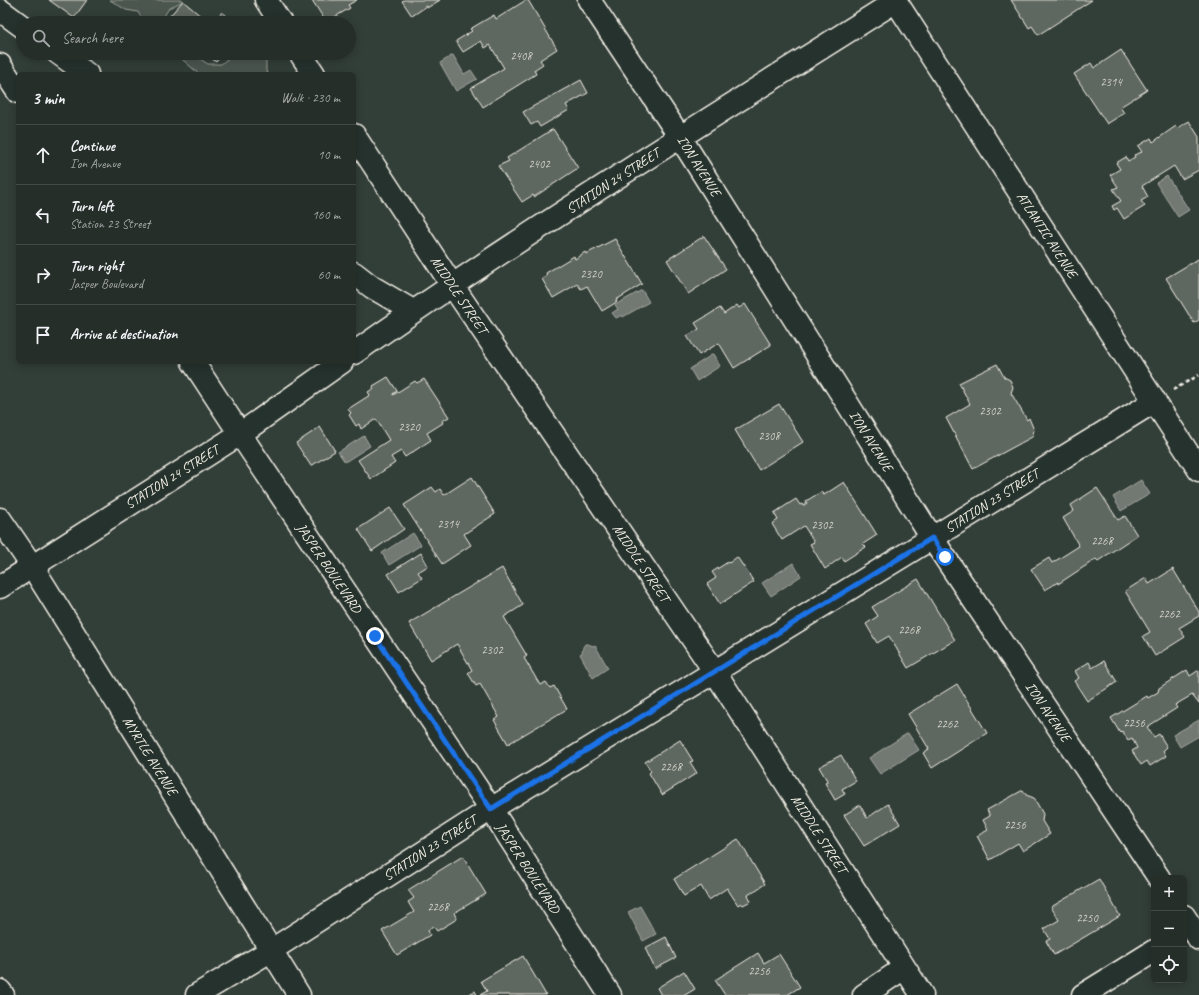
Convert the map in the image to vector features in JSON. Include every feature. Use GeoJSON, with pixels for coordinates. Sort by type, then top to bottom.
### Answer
{"type":"FeatureCollection","features":[{"type":"Feature","properties":{"kind":"street"},"geometry":{"type":"LineString","coordinates":[[266,0],[276,16]]}},
{"type":"Feature","properties":{"kind":"street","name":"I'ON AVENUE"},"geometry":{"type":"LineString","coordinates":[[589,0],[680,137],[932,538],[1156,875]]}},
{"type":"Feature","properties":{"kind":"street","name":"STATION 24 STREET"},"geometry":{"type":"LineString","coordinates":[[356,352],[452,285],[680,137],[896,0]]}},
{"type":"Feature","properties":{"kind":"street","name":"ATLANTIC AVENUE"},"geometry":{"type":"LineString","coordinates":[[896,0],[1199,470]]}},
{"type":"Feature","properties":{"kind":"street"},"geometry":{"type":"LineString","coordinates":[[0,10],[16,22]]}},
{"type":"Feature","properties":{"kind":"street"},"geometry":{"type":"LineString","coordinates":[[68,60],[84,72]]}},
{"type":"Feature","properties":{"kind":"street"},"geometry":{"type":"LineString","coordinates":[[305,60],[313,72]]}},
{"type":"Feature","properties":{"kind":"street"},"geometry":{"type":"LineString","coordinates":[[0,65],[16,89]]}},
{"type":"Feature","properties":{"kind":"street","name":"MIDDLE STREET"},"geometry":{"type":"LineString","coordinates":[[356,138],[452,285],[715,672],[922,995]]}},
{"type":"Feature","properties":{"kind":"street"},"geometry":{"type":"LineString","coordinates":[[356,275],[372,287],[414,311]]}},
{"type":"Feature","properties":{"kind":"street","name":"JASPER BOULEVARD"},"geometry":{"type":"LineString","coordinates":[[194,364],[491,809],[610,995]]}},
{"type":"Feature","properties":{"kind":"street","name":"STATION 24 STREET"},"geometry":{"type":"LineString","coordinates":[[0,587],[240,434],[339,364]]}},
{"type":"Feature","properties":{"kind":"street","name":"STATION 23 STREET"},"geometry":{"type":"LineString","coordinates":[[197,995],[270,951],[491,809],[1155,401]]}},
{"type":"Feature","properties":{"kind":"street","name":"MYRTLE AVENUE"},"geometry":{"type":"LineString","coordinates":[[0,519],[32,566],[270,951],[299,995]]}},
{"type":"Feature","properties":{"kind":"street"},"geometry":{"type":"LineString","coordinates":[[1083,995],[1151,954]]}},
{"type":"Feature","properties":{"kind":"street"},"geometry":{"type":"LineString","coordinates":[[864,995],[904,968]]}},
{"type":"Feature","properties":{"kind":"street"},"geometry":{"type":"LineString","coordinates":[[0,991],[3,995]]}},
{"type":"Feature","properties":{"kind":"shaded area"},"geometry":{"type":"Polygon","coordinates":[[[110,0],[183,0],[169,8],[164,16],[140,16],[138,12],[126,10],[110,0]]]}},
{"type":"Feature","properties":{"kind":"shaded area"},"geometry":{"type":"Polygon","coordinates":[[[453,55],[464,74],[471,70],[477,79],[456,91],[440,63],[453,55]]]}},
{"type":"Feature","properties":{"kind":"shaded area"},"geometry":{"type":"Polygon","coordinates":[[[183,60],[201,60],[208,64],[221,64],[226,60],[265,60],[267,72],[197,72],[183,60]]]}},
{"type":"Feature","properties":{"kind":"shaded area"},"geometry":{"type":"Polygon","coordinates":[[[1167,176],[1189,210],[1178,217],[1156,183],[1167,176]]]}},
{"type":"Feature","properties":{"kind":"shaded area"},"geometry":{"type":"Polygon","coordinates":[[[642,290],[649,302],[623,317],[622,315],[616,318],[612,313],[618,309],[615,305],[642,290]]]}},
{"type":"Feature","properties":{"kind":"shaded area"},"geometry":{"type":"Polygon","coordinates":[[[713,354],[720,366],[697,381],[690,369],[713,354]]]}},
{"type":"Feature","properties":{"kind":"shaded area"},"geometry":{"type":"Polygon","coordinates":[[[364,436],[370,446],[345,462],[338,452],[364,436]]]}},
{"type":"Feature","properties":{"kind":"shaded area"},"geometry":{"type":"Polygon","coordinates":[[[1141,480],[1150,494],[1121,511],[1113,497],[1141,480]]]}},
{"type":"Feature","properties":{"kind":"shaded area"},"geometry":{"type":"Polygon","coordinates":[[[413,533],[421,545],[389,565],[382,553],[413,533]]]}},
{"type":"Feature","properties":{"kind":"shaded area"},"geometry":{"type":"Polygon","coordinates":[[[793,563],[801,576],[771,596],[762,583],[793,563]]]}},
{"type":"Feature","properties":{"kind":"shaded area"},"geometry":{"type":"Polygon","coordinates":[[[585,644],[595,645],[608,668],[593,678],[580,654],[582,653],[585,644]]]}},
{"type":"Feature","properties":{"kind":"shaded area"},"geometry":{"type":"Polygon","coordinates":[[[1199,720],[1199,736],[1180,747],[1173,735],[1199,720]]]}},
{"type":"Feature","properties":{"kind":"shaded area"},"geometry":{"type":"Polygon","coordinates":[[[908,733],[919,750],[880,774],[869,758],[908,733]]]}},
{"type":"Feature","properties":{"kind":"shaded area"},"geometry":{"type":"Polygon","coordinates":[[[640,906],[656,934],[643,941],[628,912],[640,906]]]}},
{"type":"Feature","properties":{"kind":"building"},"geometry":{"type":"Polygon","coordinates":[[[49,0],[87,0],[75,16],[71,16],[49,0]]]}},
{"type":"Feature","properties":{"kind":"building"},"geometry":{"type":"Polygon","coordinates":[[[312,0],[357,0],[348,5],[350,8],[336,16],[322,16],[312,0]]]}},
{"type":"Feature","properties":{"kind":"building"},"geometry":{"type":"Polygon","coordinates":[[[440,0],[427,8],[427,6],[412,16],[402,1],[440,0]]]}},
{"type":"Feature","properties":{"kind":"building"},"geometry":{"type":"Polygon","coordinates":[[[528,0],[557,49],[540,60],[543,64],[534,70],[536,74],[483,107],[471,88],[504,68],[490,45],[485,48],[481,41],[463,52],[456,41],[472,31],[470,29],[494,15],[496,19],[528,0]]]}},
{"type":"Feature","properties":{"kind":"building"},"geometry":{"type":"Polygon","coordinates":[[[1011,0],[1092,0],[1038,35],[1032,26],[1029,28],[1011,0]]]}},
{"type":"Feature","properties":{"kind":"building"},"geometry":{"type":"Polygon","coordinates":[[[183,1],[201,16],[170,16],[183,1]]]}},
{"type":"Feature","properties":{"kind":"building"},"geometry":{"type":"Polygon","coordinates":[[[222,12],[226,16],[219,16],[222,12]]]}},
{"type":"Feature","properties":{"kind":"building"},"geometry":{"type":"Polygon","coordinates":[[[1121,50],[1147,90],[1120,107],[1124,113],[1107,124],[1074,74],[1091,63],[1094,68],[1121,50]]]}},
{"type":"Feature","properties":{"kind":"building"},"geometry":{"type":"Polygon","coordinates":[[[581,80],[588,93],[566,105],[569,110],[540,127],[537,122],[531,125],[523,112],[581,80]]]}},
{"type":"Feature","properties":{"kind":"building"},"geometry":{"type":"Polygon","coordinates":[[[1189,121],[1199,137],[1199,170],[1182,179],[1174,166],[1142,186],[1148,197],[1141,201],[1145,206],[1124,219],[1117,208],[1114,210],[1112,206],[1121,201],[1113,189],[1118,187],[1110,175],[1120,169],[1116,163],[1126,157],[1128,161],[1135,157],[1134,155],[1142,152],[1138,146],[1151,138],[1153,142],[1176,126],[1178,128],[1189,121]]]}},
{"type":"Feature","properties":{"kind":"building"},"geometry":{"type":"Polygon","coordinates":[[[553,129],[578,168],[534,197],[533,195],[522,202],[498,166],[509,161],[507,158],[553,129]]]}},
{"type":"Feature","properties":{"kind":"building"},"geometry":{"type":"Polygon","coordinates":[[[704,236],[726,269],[688,294],[667,260],[704,236]]]}},
{"type":"Feature","properties":{"kind":"building"},"geometry":{"type":"Polygon","coordinates":[[[615,239],[642,284],[616,300],[617,302],[602,311],[587,286],[581,289],[577,284],[553,298],[542,279],[547,276],[546,273],[574,256],[575,259],[585,252],[586,254],[615,239]]]}},
{"type":"Feature","properties":{"kind":"building"},"geometry":{"type":"Polygon","coordinates":[[[1198,259],[1199,320],[1194,323],[1166,278],[1198,259]]]}},
{"type":"Feature","properties":{"kind":"building"},"geometry":{"type":"Polygon","coordinates":[[[745,304],[771,345],[734,368],[719,343],[699,355],[687,336],[699,329],[695,323],[720,308],[724,314],[737,305],[739,308],[745,304]]]}},
{"type":"Feature","properties":{"kind":"building"},"geometry":{"type":"Polygon","coordinates":[[[997,364],[1004,377],[1010,380],[1013,387],[1011,393],[1027,420],[1029,418],[1034,430],[1032,437],[973,469],[946,418],[970,404],[959,383],[997,364]]]}},
{"type":"Feature","properties":{"kind":"building"},"geometry":{"type":"Polygon","coordinates":[[[388,377],[397,391],[393,395],[415,381],[417,383],[424,379],[449,417],[442,421],[443,423],[427,433],[431,440],[405,457],[401,451],[391,457],[395,463],[371,479],[358,460],[389,440],[376,419],[361,429],[359,424],[356,426],[349,415],[351,413],[348,409],[370,395],[368,392],[374,388],[373,386],[388,377]]]}},
{"type":"Feature","properties":{"kind":"building"},"geometry":{"type":"Polygon","coordinates":[[[779,404],[803,442],[759,470],[735,430],[779,404]]]}},
{"type":"Feature","properties":{"kind":"building"},"geometry":{"type":"Polygon","coordinates":[[[320,427],[335,451],[311,466],[296,443],[320,427]]]}},
{"type":"Feature","properties":{"kind":"building"},"geometry":{"type":"Polygon","coordinates":[[[472,477],[495,514],[464,534],[471,545],[442,564],[404,505],[432,487],[436,492],[440,489],[444,495],[472,477]]]}},
{"type":"Feature","properties":{"kind":"building"},"geometry":{"type":"Polygon","coordinates":[[[844,482],[877,535],[863,544],[866,547],[844,561],[842,557],[825,569],[810,544],[814,542],[804,526],[782,540],[772,524],[778,520],[774,513],[796,499],[800,505],[802,504],[803,506],[807,503],[806,501],[821,492],[824,495],[844,482]]]}},
{"type":"Feature","properties":{"kind":"building"},"geometry":{"type":"Polygon","coordinates":[[[1097,488],[1118,520],[1125,516],[1137,535],[1098,561],[1096,559],[1058,584],[1058,582],[1045,590],[1031,569],[1049,558],[1052,563],[1079,546],[1063,518],[1074,511],[1071,505],[1097,488]]]}},
{"type":"Feature","properties":{"kind":"building"},"geometry":{"type":"Polygon","coordinates":[[[390,508],[404,529],[372,551],[358,529],[390,508]]]}},
{"type":"Feature","properties":{"kind":"building"},"geometry":{"type":"Polygon","coordinates":[[[421,553],[428,566],[418,572],[422,578],[399,592],[388,574],[421,553]]]}},
{"type":"Feature","properties":{"kind":"building"},"geometry":{"type":"Polygon","coordinates":[[[737,557],[754,582],[720,604],[707,584],[716,578],[712,572],[737,557]]]}},
{"type":"Feature","properties":{"kind":"building"},"geometry":{"type":"Polygon","coordinates":[[[502,568],[523,605],[504,617],[527,656],[524,658],[540,685],[546,682],[550,688],[554,686],[567,709],[508,744],[494,720],[499,717],[480,684],[476,686],[468,673],[472,670],[457,644],[431,660],[409,623],[502,568]]]}},
{"type":"Feature","properties":{"kind":"building"},"geometry":{"type":"Polygon","coordinates":[[[1173,569],[1199,612],[1199,616],[1179,628],[1185,637],[1155,656],[1143,636],[1150,632],[1125,591],[1146,578],[1149,584],[1173,569]]]}},
{"type":"Feature","properties":{"kind":"building"},"geometry":{"type":"Polygon","coordinates":[[[918,579],[955,640],[908,668],[889,636],[877,643],[866,624],[878,616],[872,607],[918,579]]]}},
{"type":"Feature","properties":{"kind":"building"},"geometry":{"type":"Polygon","coordinates":[[[1104,661],[1117,682],[1087,701],[1074,681],[1079,678],[1075,671],[1089,662],[1092,668],[1104,661]]]}},
{"type":"Feature","properties":{"kind":"building"},"geometry":{"type":"Polygon","coordinates":[[[1187,670],[1190,676],[1199,670],[1199,704],[1192,695],[1175,705],[1177,708],[1147,727],[1154,737],[1159,734],[1167,747],[1163,751],[1166,756],[1150,766],[1147,761],[1141,765],[1132,751],[1137,748],[1132,738],[1128,740],[1122,731],[1120,733],[1111,718],[1147,696],[1148,698],[1158,692],[1159,688],[1187,670]]]}},
{"type":"Feature","properties":{"kind":"building"},"geometry":{"type":"Polygon","coordinates":[[[957,684],[987,733],[932,768],[923,753],[929,749],[908,714],[957,684]]]}},
{"type":"Feature","properties":{"kind":"building"},"geometry":{"type":"Polygon","coordinates":[[[680,740],[693,761],[690,762],[697,773],[662,795],[649,773],[651,771],[645,762],[680,740]]]}},
{"type":"Feature","properties":{"kind":"building"},"geometry":{"type":"Polygon","coordinates":[[[841,755],[856,781],[842,789],[845,794],[835,800],[825,783],[828,782],[819,767],[841,755]]]}},
{"type":"Feature","properties":{"kind":"building"},"geometry":{"type":"Polygon","coordinates":[[[1023,790],[1026,795],[1034,798],[1043,814],[1042,821],[1050,834],[1023,851],[1018,843],[990,860],[977,836],[988,830],[983,820],[990,816],[987,810],[1023,790]]]}},
{"type":"Feature","properties":{"kind":"building"},"geometry":{"type":"Polygon","coordinates":[[[888,804],[900,824],[864,846],[844,815],[860,805],[867,818],[888,804]]]}},
{"type":"Feature","properties":{"kind":"building"},"geometry":{"type":"Polygon","coordinates":[[[738,839],[765,884],[748,895],[751,901],[743,905],[741,903],[738,905],[727,888],[709,900],[701,886],[684,896],[674,879],[738,839]]]}},
{"type":"Feature","properties":{"kind":"building"},"geometry":{"type":"Polygon","coordinates":[[[463,856],[486,894],[454,913],[457,919],[437,931],[433,926],[428,930],[430,935],[397,955],[382,931],[414,912],[408,902],[414,898],[408,890],[463,856]]]}},
{"type":"Feature","properties":{"kind":"building"},"geometry":{"type":"Polygon","coordinates":[[[1099,879],[1120,916],[1054,955],[1046,941],[1050,939],[1044,929],[1059,920],[1051,907],[1099,879]]]}},
{"type":"Feature","properties":{"kind":"building"},"geometry":{"type":"Polygon","coordinates":[[[666,937],[676,958],[655,969],[645,948],[666,937]]]}},
{"type":"Feature","properties":{"kind":"building"},"geometry":{"type":"Polygon","coordinates":[[[758,953],[764,963],[779,954],[800,987],[787,995],[725,995],[715,980],[758,953]]]}},
{"type":"Feature","properties":{"kind":"building"},"geometry":{"type":"Polygon","coordinates":[[[523,956],[546,995],[480,995],[487,991],[481,981],[523,956]]]}},
{"type":"Feature","properties":{"kind":"building"},"geometry":{"type":"Polygon","coordinates":[[[684,971],[695,989],[685,995],[661,995],[657,988],[684,971]]]}},
{"type":"Feature","properties":{"kind":"building"},"geometry":{"type":"Polygon","coordinates":[[[475,991],[477,995],[467,995],[475,991]]]}},
{"type":"Feature","properties":{"kind":"route"},"geometry":{"type":"LineString","coordinates":[[375,636],[491,809],[932,538],[945,557]]}}]}
